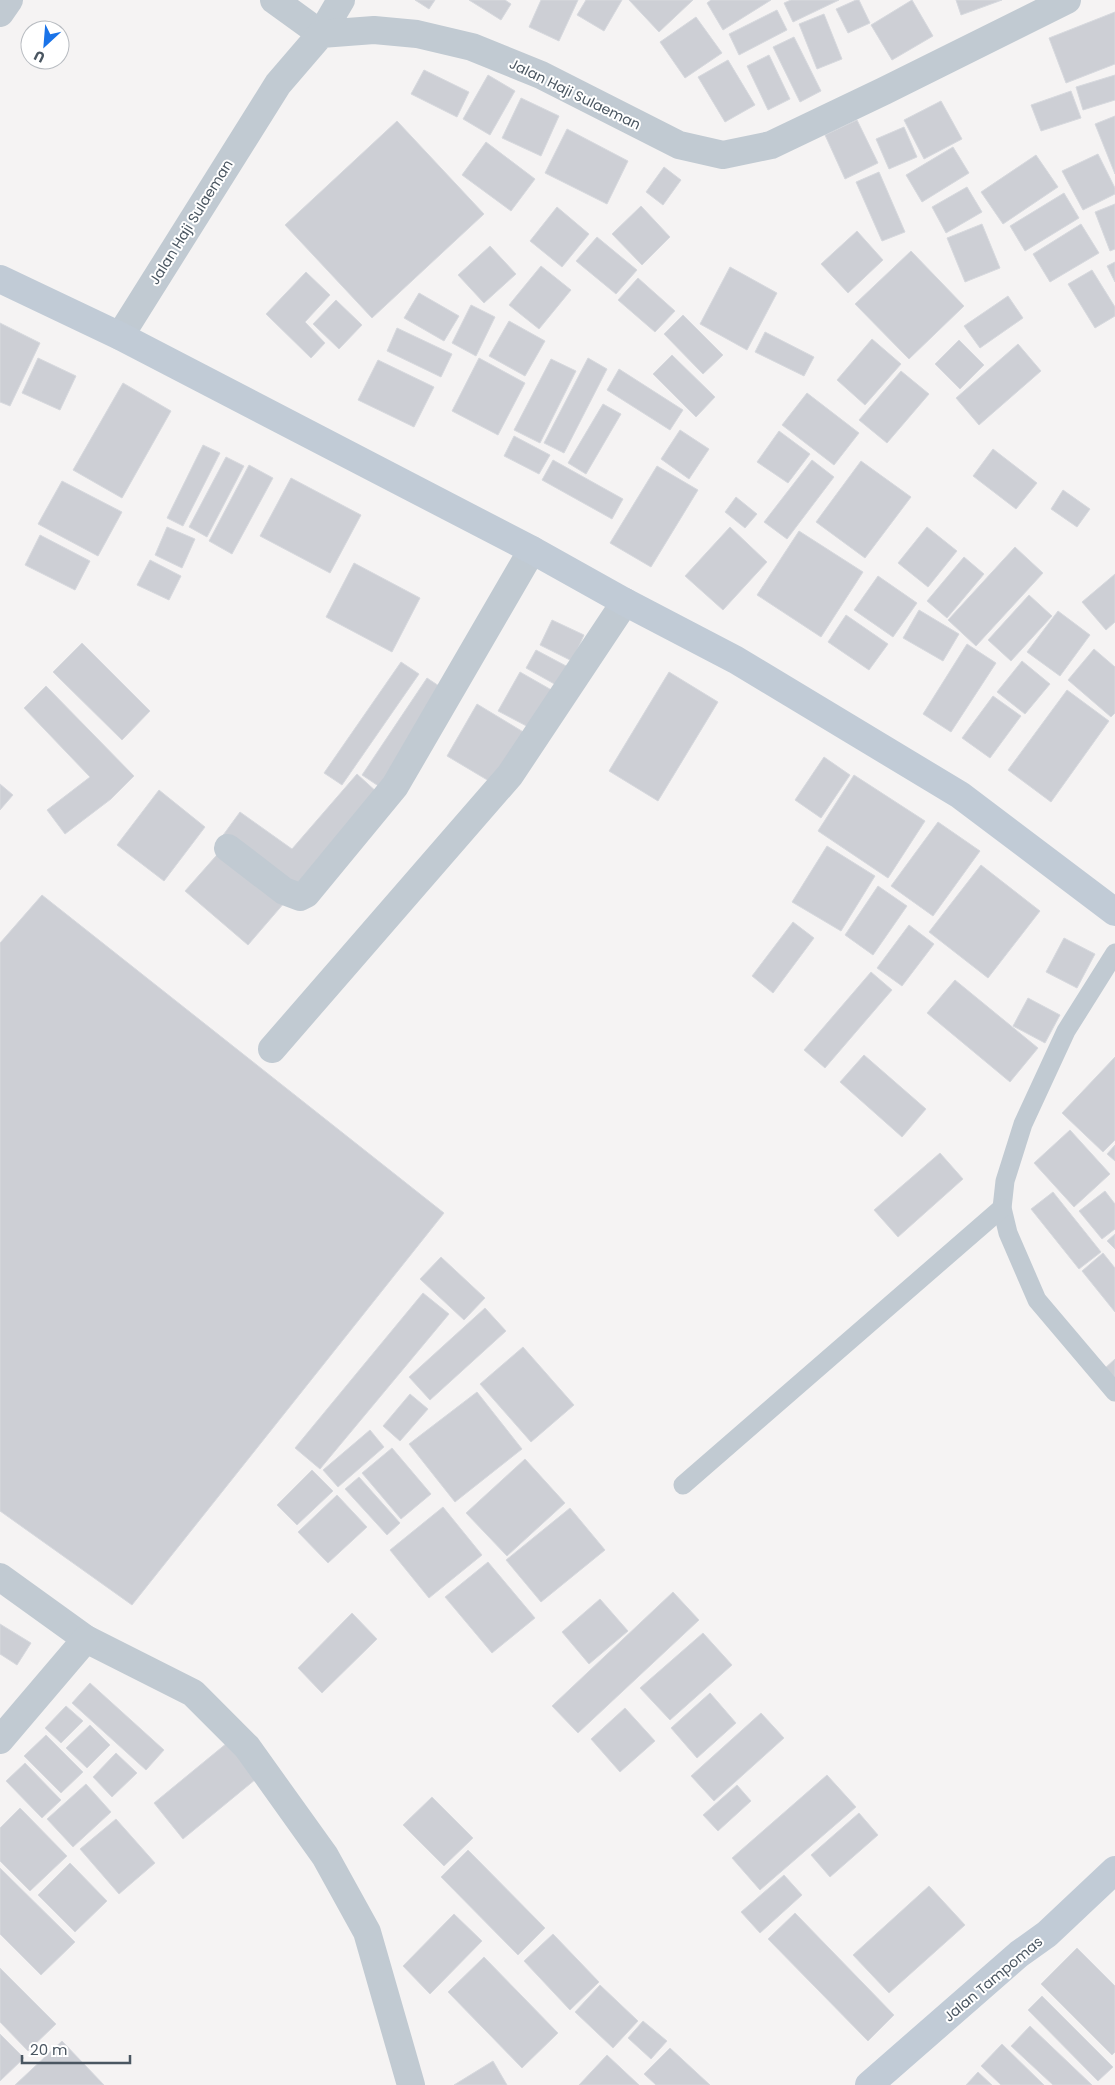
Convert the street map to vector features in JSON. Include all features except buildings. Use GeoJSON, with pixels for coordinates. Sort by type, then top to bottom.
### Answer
{"type":"FeatureCollection","features":[{"type":"Feature","properties":{"kind":"main road"},"geometry":{"type":"LineString","coordinates":[[0,279],[120,336],[532,550],[625,602],[736,660],[960,796],[1115,912]]}},
{"type":"Feature","properties":{"kind":"main road","name":"Jalan Tampomas"},"geometry":{"type":"LineString","coordinates":[[869,2085],[1019,1954],[1047,1934],[1115,1870]]}},
{"type":"Feature","properties":{"kind":"street"},"geometry":{"type":"LineString","coordinates":[[0,13],[9,0]]}},
{"type":"Feature","properties":{"kind":"street"},"geometry":{"type":"LineString","coordinates":[[274,0],[321,34],[341,0]]}},
{"type":"Feature","properties":{"kind":"street","name":"Jalan Haji Sulaeman"},"geometry":{"type":"LineString","coordinates":[[120,336],[278,84],[321,34],[374,30],[417,34],[472,47],[541,75],[679,145],[723,155],[772,145],[1067,0]]}},
{"type":"Feature","properties":{"kind":"street"},"geometry":{"type":"LineString","coordinates":[[228,848],[284,891],[300,897],[306,894],[395,786],[532,550]]}},
{"type":"Feature","properties":{"kind":"street"},"geometry":{"type":"LineString","coordinates":[[272,1050],[510,775],[625,602]]}},
{"type":"Feature","properties":{"kind":"street"},"geometry":{"type":"LineString","coordinates":[[0,1577],[86,1639],[193,1693],[247,1747],[325,1856],[367,1932],[411,2085]]}},
{"type":"Feature","properties":{"kind":"street"},"geometry":{"type":"LineString","coordinates":[[0,1740],[86,1639]]}},
{"type":"Feature","properties":{"kind":"lane"},"geometry":{"type":"LineString","coordinates":[[1115,953],[1066,1031],[1023,1124],[1005,1181],[1002,1208],[1008,1233],[1037,1300],[1115,1392]]}},
{"type":"Feature","properties":{"kind":"lane"},"geometry":{"type":"LineString","coordinates":[[683,1484],[1002,1208]]}}]}
